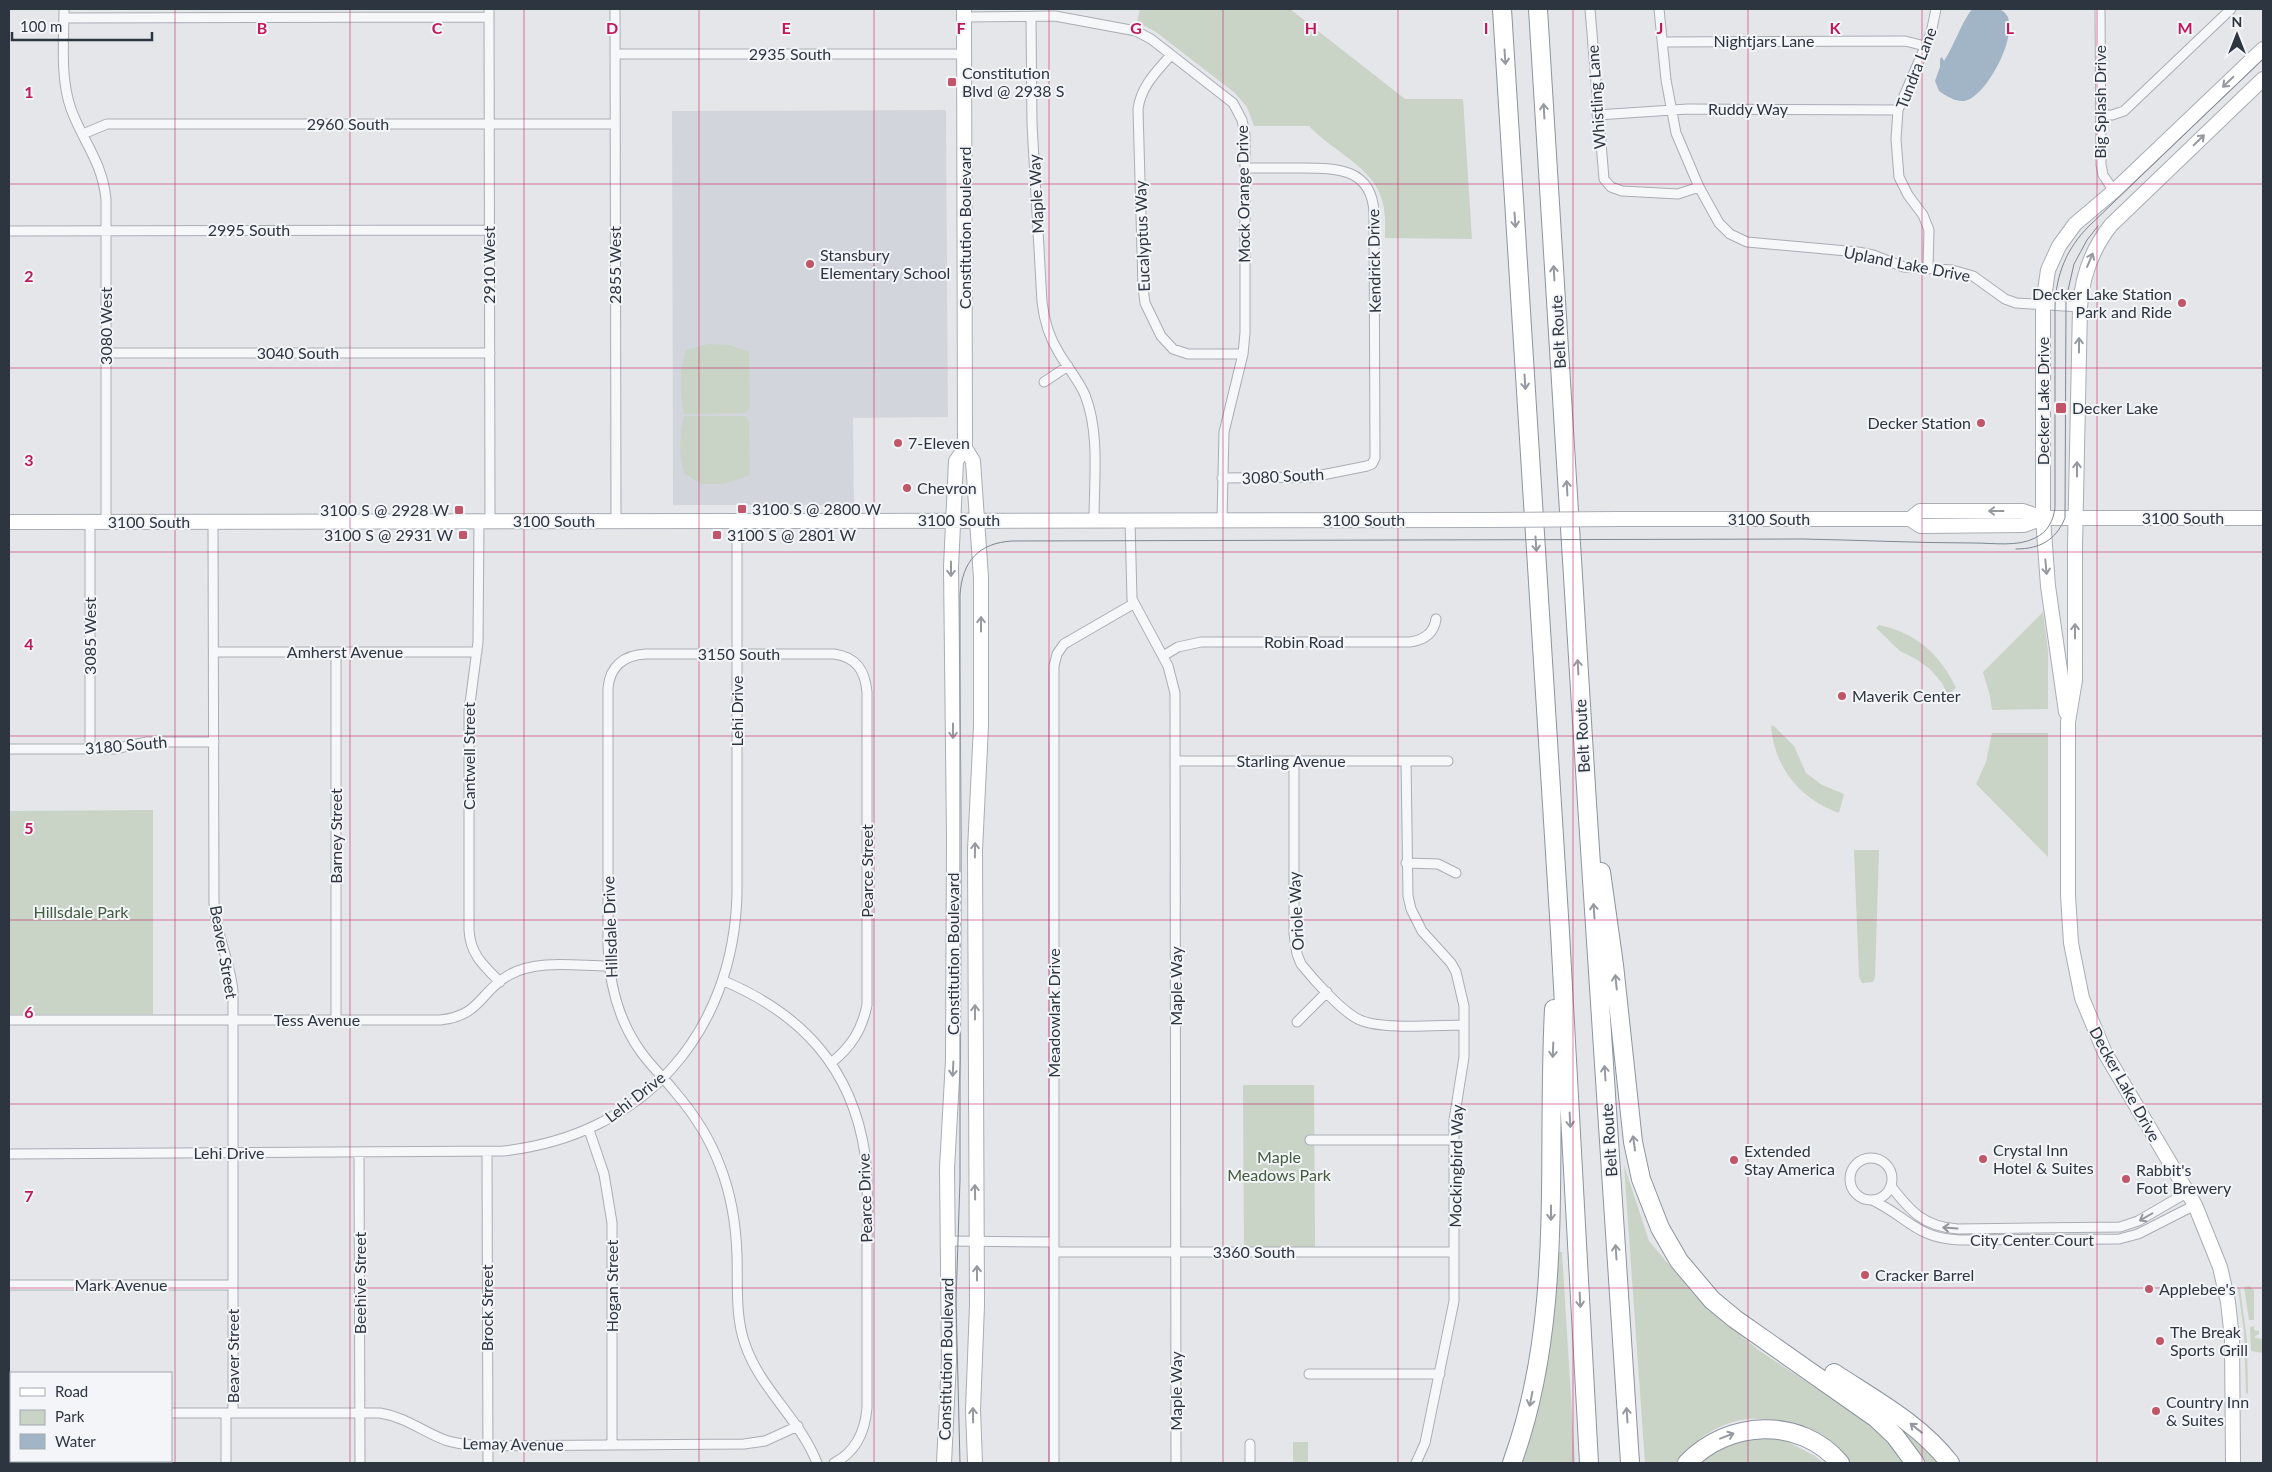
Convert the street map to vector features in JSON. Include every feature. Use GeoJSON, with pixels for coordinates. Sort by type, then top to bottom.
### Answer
{"type":"FeatureCollection","features":[{"type":"Feature","properties":{"kind":"highway","name":"Belt Route"},"geometry":{"type":"LineString","coordinates":[[1502,9],[1560,932],[1589,1463]]}},
{"type":"Feature","properties":{"kind":"highway","name":"Belt Route"},"geometry":{"type":"LineString","coordinates":[[1538,9],[1630,1463]]}},
{"type":"Feature","properties":{"kind":"highway"},"geometry":{"type":"LineString","coordinates":[[1587,804],[1610,924],[1633,1142],[1646,1190],[1669,1245],[1702,1290],[1735,1318],[1869,1412],[1894,1436],[1915,1463]]}},
{"type":"Feature","properties":{"kind":"highway"},"geometry":{"type":"LineString","coordinates":[[1512,1463],[1529,1410],[1548,1285],[1551,1243],[1552,1056],[1560,932]]}},
{"type":"Feature","properties":{"kind":"highway"},"geometry":{"type":"LineString","coordinates":[[1646,1190],[1678,1248],[1714,1291],[1739,1311],[1911,1424],[1934,1444],[1950,1463]]}},
{"type":"Feature","properties":{"kind":"highway"},"geometry":{"type":"LineString","coordinates":[[1687,1463],[1702,1449],[1721,1438],[1741,1431],[1762,1428],[1784,1430],[1804,1437],[1822,1447],[1840,1463]]}},
{"type":"Feature","properties":{"kind":"main road","name":"Constitution Boulevard"},"geometry":{"type":"LineString","coordinates":[[964,13],[965,448],[972,461],[981,578],[982,726],[975,850],[977,1305],[972,1410],[975,1463]]}},
{"type":"Feature","properties":{"kind":"main road","name":"Decker Lake Drive"},"geometry":{"type":"LineString","coordinates":[[2233,1463],[2233,1359],[2230,1319],[2220,1267],[2195,1205],[2105,1053],[2089,1020],[2076,974],[2068,912],[2068,722],[2048,586],[2043,518],[2043,305],[2048,270],[2065,235],[2263,49]]}},
{"type":"Feature","properties":{"kind":"main road","name":"Decker Lake Drive"},"geometry":{"type":"LineString","coordinates":[[2068,722],[2075,680],[2080,307],[2086,271],[2102,236],[2129,206],[2263,79]]}},
{"type":"Feature","properties":{"kind":"main road","name":"Constitution Boulevard"},"geometry":{"type":"LineString","coordinates":[[944,1463],[949,1360],[947,1145],[953,1060],[954,828],[951,567],[955,520],[956,461],[965,448]]}},
{"type":"Feature","properties":{"kind":"main road","name":"3100 South"},"geometry":{"type":"LineString","coordinates":[[9,522],[1910,519],[1921,526],[2024,526],[2043,518],[2263,518]]}},
{"type":"Feature","properties":{"kind":"street","name":"2855 West"},"geometry":{"type":"LineString","coordinates":[[615,9],[616,521]]}},
{"type":"Feature","properties":{"kind":"street","name":"Whistling Lane"},"geometry":{"type":"LineString","coordinates":[[1590,9],[1602,169],[1607,184],[1622,191],[1673,195],[1699,187]]}},
{"type":"Feature","properties":{"kind":"street","name":"Upland Lake Drive"},"geometry":{"type":"LineString","coordinates":[[1660,9],[1671,110],[1676,133],[1699,187],[1718,223],[1730,234],[1740,240],[1761,244],[1873,254],[1904,267],[1962,272],[1983,282],[2005,299],[2043,305],[2080,307]]}},
{"type":"Feature","properties":{"kind":"street","name":"Tundra Lane"},"geometry":{"type":"LineString","coordinates":[[1928,269],[1930,240],[1927,222],[1903,186],[1897,168],[1896,139],[1898,110],[1933,26],[1936,9]]}},
{"type":"Feature","properties":{"kind":"street","name":"Big Splash Drive"},"geometry":{"type":"LineString","coordinates":[[2100,9],[2101,170],[2114,191]]}},
{"type":"Feature","properties":{"kind":"street"},"geometry":{"type":"LineString","coordinates":[[2100,115],[2118,114],[2124,111],[2231,9]]}},
{"type":"Feature","properties":{"kind":"street"},"geometry":{"type":"LineString","coordinates":[[64,13],[489,13]]}},
{"type":"Feature","properties":{"kind":"street","name":"3080 West"},"geometry":{"type":"LineString","coordinates":[[64,13],[66,88],[71,110],[102,177],[106,199],[106,522]]}},
{"type":"Feature","properties":{"kind":"street","name":"2910 West"},"geometry":{"type":"LineString","coordinates":[[484,521],[490,354],[489,13]]}},
{"type":"Feature","properties":{"kind":"street","name":"Mock Orange Drive"},"geometry":{"type":"LineString","coordinates":[[964,13],[1031,17],[1056,16],[1128,29],[1151,39],[1237,108],[1244,127],[1245,334],[1243,354],[1224,432],[1222,520]]}},
{"type":"Feature","properties":{"kind":"street","name":"Maple Way"},"geometry":{"type":"LineString","coordinates":[[1031,17],[1032,124],[1042,302],[1049,333],[1084,394],[1093,427],[1094,520]]}},
{"type":"Feature","properties":{"kind":"street","name":"Nightjars Lane"},"geometry":{"type":"LineString","coordinates":[[1663,42],[1905,41],[1925,46]]}},
{"type":"Feature","properties":{"kind":"street","name":"2935 South"},"geometry":{"type":"LineString","coordinates":[[615,54],[964,54]]}},
{"type":"Feature","properties":{"kind":"street","name":"Eucalyptus Way"},"geometry":{"type":"LineString","coordinates":[[1171,54],[1144,88],[1138,109],[1143,287],[1146,303],[1163,339],[1173,349],[1188,354],[1243,354]]}},
{"type":"Feature","properties":{"kind":"street","name":"Ruddy Way"},"geometry":{"type":"LineString","coordinates":[[1597,115],[1671,110],[1898,110]]}},
{"type":"Feature","properties":{"kind":"street","name":"2960 South"},"geometry":{"type":"LineString","coordinates":[[83,134],[108,124],[615,124]]}},
{"type":"Feature","properties":{"kind":"street","name":"Kendrick Drive"},"geometry":{"type":"LineString","coordinates":[[1245,168],[1338,168],[1359,178],[1371,196],[1374,213],[1375,458],[1372,464]]}},
{"type":"Feature","properties":{"kind":"street","name":"2995 South"},"geometry":{"type":"LineString","coordinates":[[9,231],[489,230]]}},
{"type":"Feature","properties":{"kind":"street","name":"3040 South"},"geometry":{"type":"LineString","coordinates":[[106,354],[490,354]]}},
{"type":"Feature","properties":{"kind":"street"},"geometry":{"type":"LineString","coordinates":[[1044,382],[1068,366]]}},
{"type":"Feature","properties":{"kind":"street","name":"3080 South"},"geometry":{"type":"LineString","coordinates":[[1222,478],[1312,478],[1372,464]]}},
{"type":"Feature","properties":{"kind":"street","name":"Maple Way"},"geometry":{"type":"LineString","coordinates":[[1130,520],[1130,589],[1133,604],[1163,656],[1174,684],[1176,761],[1176,1463]]}},
{"type":"Feature","properties":{"kind":"street","name":"Cantwell Street"},"geometry":{"type":"LineString","coordinates":[[484,521],[477,652],[469,701],[469,938],[475,955],[500,982]]}},
{"type":"Feature","properties":{"kind":"street","name":"Lehi Drive"},"geometry":{"type":"LineString","coordinates":[[9,1154],[487,1152],[537,1146],[588,1130],[619,1113],[663,1078],[696,1038],[709,1015],[724,981],[733,944],[737,910],[737,521]]}},
{"type":"Feature","properties":{"kind":"street","name":"3085 West"},"geometry":{"type":"LineString","coordinates":[[90,522],[90,749]]}},
{"type":"Feature","properties":{"kind":"street","name":"Beaver Street"},"geometry":{"type":"LineString","coordinates":[[213,522],[215,913],[219,937],[231,976],[233,1020],[233,1285],[230,1413],[226,1463]]}},
{"type":"Feature","properties":{"kind":"street","name":"Meadowlark Drive"},"geometry":{"type":"LineString","coordinates":[[1054,1463],[1054,666],[1057,654],[1064,644],[1133,604]]}},
{"type":"Feature","properties":{"kind":"street","name":"Robin Road"},"geometry":{"type":"LineString","coordinates":[[1163,656],[1178,647],[1201,642],[1418,641],[1433,630],[1436,619]]}},
{"type":"Feature","properties":{"kind":"street","name":"Amherst Avenue"},"geometry":{"type":"LineString","coordinates":[[214,652],[477,652]]}},
{"type":"Feature","properties":{"kind":"street","name":"Barney Street"},"geometry":{"type":"LineString","coordinates":[[336,652],[336,1020]]}},
{"type":"Feature","properties":{"kind":"street","name":"3150 South"},"geometry":{"type":"LineString","coordinates":[[616,666],[622,660],[637,654],[834,654],[849,658],[860,667]]}},
{"type":"Feature","properties":{"kind":"street","name":"Hillsdale Drive"},"geometry":{"type":"LineString","coordinates":[[616,666],[610,676],[608,694],[608,966],[613,992],[627,1028],[642,1053],[685,1104],[704,1133],[720,1166],[734,1220],[738,1310],[744,1344],[752,1364],[763,1383],[798,1426],[817,1463]]}},
{"type":"Feature","properties":{"kind":"street","name":"Pearce Street"},"geometry":{"type":"LineString","coordinates":[[830,1063],[846,1050],[856,1036],[867,1005],[867,692],[865,679],[860,667]]}},
{"type":"Feature","properties":{"kind":"street","name":"3180 South"},"geometry":{"type":"LineString","coordinates":[[9,749],[120,748],[154,741],[214,742]]}},
{"type":"Feature","properties":{"kind":"street","name":"Starling Avenue"},"geometry":{"type":"LineString","coordinates":[[1176,761],[1448,761]]}},
{"type":"Feature","properties":{"kind":"street","name":"Oriole Way"},"geometry":{"type":"LineString","coordinates":[[1294,761],[1295,944],[1301,964],[1353,1016],[1373,1024],[1464,1025]]}},
{"type":"Feature","properties":{"kind":"street","name":"Mockingbird Way"},"geometry":{"type":"LineString","coordinates":[[1406,761],[1406,882],[1411,909],[1422,931],[1456,972],[1463,994],[1464,1025],[1464,1057],[1454,1110],[1454,1301],[1425,1442],[1416,1463]]}},
{"type":"Feature","properties":{"kind":"street"},"geometry":{"type":"LineString","coordinates":[[1406,863],[1438,864],[1456,874]]}},
{"type":"Feature","properties":{"kind":"street","name":"Tess Avenue"},"geometry":{"type":"LineString","coordinates":[[9,1020],[449,1019],[464,1014],[477,1006],[508,975],[528,967],[608,966]]}},
{"type":"Feature","properties":{"kind":"street","name":"Pearce Drive"},"geometry":{"type":"LineString","coordinates":[[724,981],[748,991],[780,1010],[807,1036],[840,1078],[856,1114],[865,1156],[866,1179],[866,1417],[857,1444],[848,1455],[834,1463]]}},
{"type":"Feature","properties":{"kind":"street"},"geometry":{"type":"LineString","coordinates":[[1297,1022],[1327,992]]}},
{"type":"Feature","properties":{"kind":"street","name":"Hogan Street"},"geometry":{"type":"LineString","coordinates":[[588,1130],[604,1174],[612,1224],[612,1445]]}},
{"type":"Feature","properties":{"kind":"street"},"geometry":{"type":"LineString","coordinates":[[1310,1140],[1454,1140]]}},
{"type":"Feature","properties":{"kind":"street","name":"Brock Street"},"geometry":{"type":"LineString","coordinates":[[487,1152],[488,1463]]}},
{"type":"Feature","properties":{"kind":"street","name":"Beehive Street"},"geometry":{"type":"LineString","coordinates":[[359,1153],[360,1463]]}},
{"type":"Feature","properties":{"kind":"street","name":"City Center Court"},"geometry":{"type":"LineString","coordinates":[[2188,1192],[2138,1221],[2120,1227],[1958,1229],[1941,1227],[1924,1221],[1902,1201],[1891,1186],[1891,1173],[1884,1163],[1879,1160],[1867,1158],[1857,1164],[1850,1174],[1851,1186],[1858,1196],[1892,1209],[1927,1235],[1943,1239],[2120,1239],[2138,1234],[2195,1205]]}},
{"type":"Feature","properties":{"kind":"street"},"geometry":{"type":"LineString","coordinates":[[1872,1200],[1883,1196],[1891,1186]]}},
{"type":"Feature","properties":{"kind":"street"},"geometry":{"type":"LineString","coordinates":[[947,1241],[1054,1242]]}},
{"type":"Feature","properties":{"kind":"street","name":"3360 South"},"geometry":{"type":"LineString","coordinates":[[1054,1252],[1454,1252]]}},
{"type":"Feature","properties":{"kind":"street","name":"Mark Avenue"},"geometry":{"type":"LineString","coordinates":[[9,1285],[233,1285]]}},
{"type":"Feature","properties":{"kind":"street"},"geometry":{"type":"LineString","coordinates":[[1310,1374],[1440,1374]]}},
{"type":"Feature","properties":{"kind":"street","name":"Lemay Avenue"},"geometry":{"type":"LineString","coordinates":[[172,1413],[380,1413],[398,1417],[457,1444],[488,1446],[755,1444],[775,1438],[798,1426]]}},
{"type":"Feature","properties":{"kind":"street"},"geometry":{"type":"LineString","coordinates":[[1250,1444],[1250,1463]]}},
{"type":"Feature","properties":{"kind":"shaded area","name":"Stansbury Elementary School"},"geometry":{"type":"Polygon","coordinates":[[[946,110],[948,417],[853,418],[854,505],[673,505],[672,111],[946,110]]]}},
{"type":"Feature","properties":{"kind":"green space"},"geometry":{"type":"Polygon","coordinates":[[[1140,9],[1290,9],[1405,99],[1463,99],[1472,239],[1385,238],[1385,214],[1382,200],[1370,178],[1361,169],[1309,126],[1254,126],[1247,107],[1235,93],[1156,32],[1137,22],[1140,9]]]}},
{"type":"Feature","properties":{"kind":"green space"},"geometry":{"type":"Polygon","coordinates":[[[708,344],[730,345],[749,352],[750,408],[745,413],[684,414],[681,381],[686,350],[708,344]]]}},
{"type":"Feature","properties":{"kind":"green space"},"geometry":{"type":"Polygon","coordinates":[[[684,416],[745,416],[749,421],[750,475],[724,484],[701,484],[684,473],[680,445],[684,416]]]}},
{"type":"Feature","properties":{"kind":"green space"},"geometry":{"type":"Polygon","coordinates":[[[2043,612],[2048,651],[2048,709],[1992,710],[1983,672],[2043,612]]]}},
{"type":"Feature","properties":{"kind":"green space"},"geometry":{"type":"Polygon","coordinates":[[[1879,625],[1904,633],[1925,647],[1942,665],[1956,688],[1948,695],[1942,683],[1930,669],[1900,651],[1876,628],[1879,625]]]}},
{"type":"Feature","properties":{"kind":"green space"},"geometry":{"type":"Polygon","coordinates":[[[1773,725],[1794,746],[1806,773],[1822,785],[1844,794],[1839,813],[1812,799],[1792,780],[1784,769],[1773,742],[1771,727],[1773,725]]]}},
{"type":"Feature","properties":{"kind":"green space"},"geometry":{"type":"Polygon","coordinates":[[[1992,733],[2048,733],[2048,857],[1976,784],[1986,762],[1992,733]]]}},
{"type":"Feature","properties":{"kind":"green space","name":"Hillsdale Park"},"geometry":{"type":"Polygon","coordinates":[[[153,810],[153,1014],[9,1014],[9,811],[153,810]]]}},
{"type":"Feature","properties":{"kind":"green space"},"geometry":{"type":"Polygon","coordinates":[[[1854,850],[1879,850],[1875,977],[1873,982],[1862,983],[1859,977],[1854,850]]]}},
{"type":"Feature","properties":{"kind":"green space","name":"Maple Meadows Park"},"geometry":{"type":"Polygon","coordinates":[[[1243,1085],[1314,1085],[1315,1247],[1244,1247],[1243,1085]]]}},
{"type":"Feature","properties":{"kind":"green space"},"geometry":{"type":"Polygon","coordinates":[[[1624,1165],[1649,1241],[1699,1300],[1757,1349],[1887,1438],[1902,1463],[1846,1463],[1830,1441],[1818,1434],[1790,1423],[1769,1419],[1749,1419],[1728,1423],[1698,1440],[1689,1447],[1676,1463],[1645,1463],[1624,1165]]]}},
{"type":"Feature","properties":{"kind":"green space"},"geometry":{"type":"Polygon","coordinates":[[[1556,1252],[1562,1252],[1575,1463],[1517,1463],[1556,1252]]]}},
{"type":"Feature","properties":{"kind":"green space"},"geometry":{"type":"Polygon","coordinates":[[[2249,1286],[2254,1290],[2254,1320],[2249,1320],[2244,1287],[2249,1286]]]}},
{"type":"Feature","properties":{"kind":"green space"},"geometry":{"type":"Polygon","coordinates":[[[2240,1288],[2247,1340],[2248,1394],[2246,1393],[2244,1332],[2238,1289],[2240,1288]]]}},
{"type":"Feature","properties":{"kind":"green space"},"geometry":{"type":"Polygon","coordinates":[[[2254,1326],[2254,1330],[2259,1331],[2255,1338],[2263,1339],[2263,1353],[2251,1351],[2250,1327],[2254,1326]]]}},
{"type":"Feature","properties":{"kind":"green space"},"geometry":{"type":"Polygon","coordinates":[[[1867,1403],[1934,1452],[1940,1463],[1918,1463],[1867,1403]]]}},
{"type":"Feature","properties":{"kind":"green space"},"geometry":{"type":"Polygon","coordinates":[[[1776,1436],[1815,1456],[1823,1463],[1693,1463],[1734,1438],[1776,1436]]]}},
{"type":"Feature","properties":{"kind":"green space"},"geometry":{"type":"Polygon","coordinates":[[[1293,1442],[1308,1442],[1308,1463],[1293,1463],[1293,1442]]]}},
{"type":"Feature","properties":{"kind":"water"},"geometry":{"type":"Polygon","coordinates":[[[1994,8],[2005,13],[2009,22],[2009,34],[1999,63],[1982,89],[1973,97],[1964,101],[1958,101],[1939,91],[1935,81],[1940,67],[1940,59],[1942,57],[1944,61],[1972,9],[1994,8]]]}},
{"type":"Feature","properties":{"kind":"tram line"},"geometry":{"type":"LineString","coordinates":[[960,1463],[956,1301],[960,1180],[960,595],[964,572],[974,556],[1000,542],[1012,541],[1802,539],[2005,544],[2028,541],[2040,536],[2047,529],[2055,508],[2055,306],[2060,272],[2064,262],[2081,234],[2263,59]]}},
{"type":"Feature","properties":{"kind":"tram line"},"geometry":{"type":"LineString","coordinates":[[2016,549],[2025,549],[2046,542],[2057,532],[2065,518],[2066,299],[2074,264],[2087,240],[2098,226]]}},
{"type":"Feature","properties":{"kind":"place","name":"Constitution Blvd @ 2938 S"},"geometry":{"type":"Point","coordinates":[952,82]}},
{"type":"Feature","properties":{"kind":"place","name":"Stansbury Elementary School"},"geometry":{"type":"Point","coordinates":[810,264]}},
{"type":"Feature","properties":{"kind":"place","name":"Decker Lake Station Park and Ride"},"geometry":{"type":"Point","coordinates":[2182,303]}},
{"type":"Feature","properties":{"kind":"place","name":"Decker Lake"},"geometry":{"type":"Point","coordinates":[2061,408]}},
{"type":"Feature","properties":{"kind":"place","name":"Decker Station"},"geometry":{"type":"Point","coordinates":[1981,423]}},
{"type":"Feature","properties":{"kind":"place","name":"7-Eleven"},"geometry":{"type":"Point","coordinates":[898,443]}},
{"type":"Feature","properties":{"kind":"place","name":"Chevron"},"geometry":{"type":"Point","coordinates":[907,488]}},
{"type":"Feature","properties":{"kind":"place","name":"3100 S @ 2800 W"},"geometry":{"type":"Point","coordinates":[742,509]}},
{"type":"Feature","properties":{"kind":"place","name":"3100 S @ 2928 W"},"geometry":{"type":"Point","coordinates":[459,510]}},
{"type":"Feature","properties":{"kind":"place","name":"3100 S @ 2931 W"},"geometry":{"type":"Point","coordinates":[463,535]}},
{"type":"Feature","properties":{"kind":"place","name":"3100 S @ 2801 W"},"geometry":{"type":"Point","coordinates":[717,535]}},
{"type":"Feature","properties":{"kind":"place","name":"Maverik Center"},"geometry":{"type":"Point","coordinates":[1842,696]}},
{"type":"Feature","properties":{"kind":"place","name":"Crystal Inn Hotel & Suites"},"geometry":{"type":"Point","coordinates":[1983,1159]}},
{"type":"Feature","properties":{"kind":"place","name":"Extended Stay America"},"geometry":{"type":"Point","coordinates":[1734,1160]}},
{"type":"Feature","properties":{"kind":"place","name":"Rabbit's Foot Brewery"},"geometry":{"type":"Point","coordinates":[2126,1179]}},
{"type":"Feature","properties":{"kind":"place","name":"Cracker Barrel"},"geometry":{"type":"Point","coordinates":[1865,1275]}},
{"type":"Feature","properties":{"kind":"place","name":"Applebee's"},"geometry":{"type":"Point","coordinates":[2149,1289]}},
{"type":"Feature","properties":{"kind":"place","name":"The Break Sports Grill"},"geometry":{"type":"Point","coordinates":[2160,1341]}},
{"type":"Feature","properties":{"kind":"place","name":"Country Inn & Suites"},"geometry":{"type":"Point","coordinates":[2156,1411]}}]}
